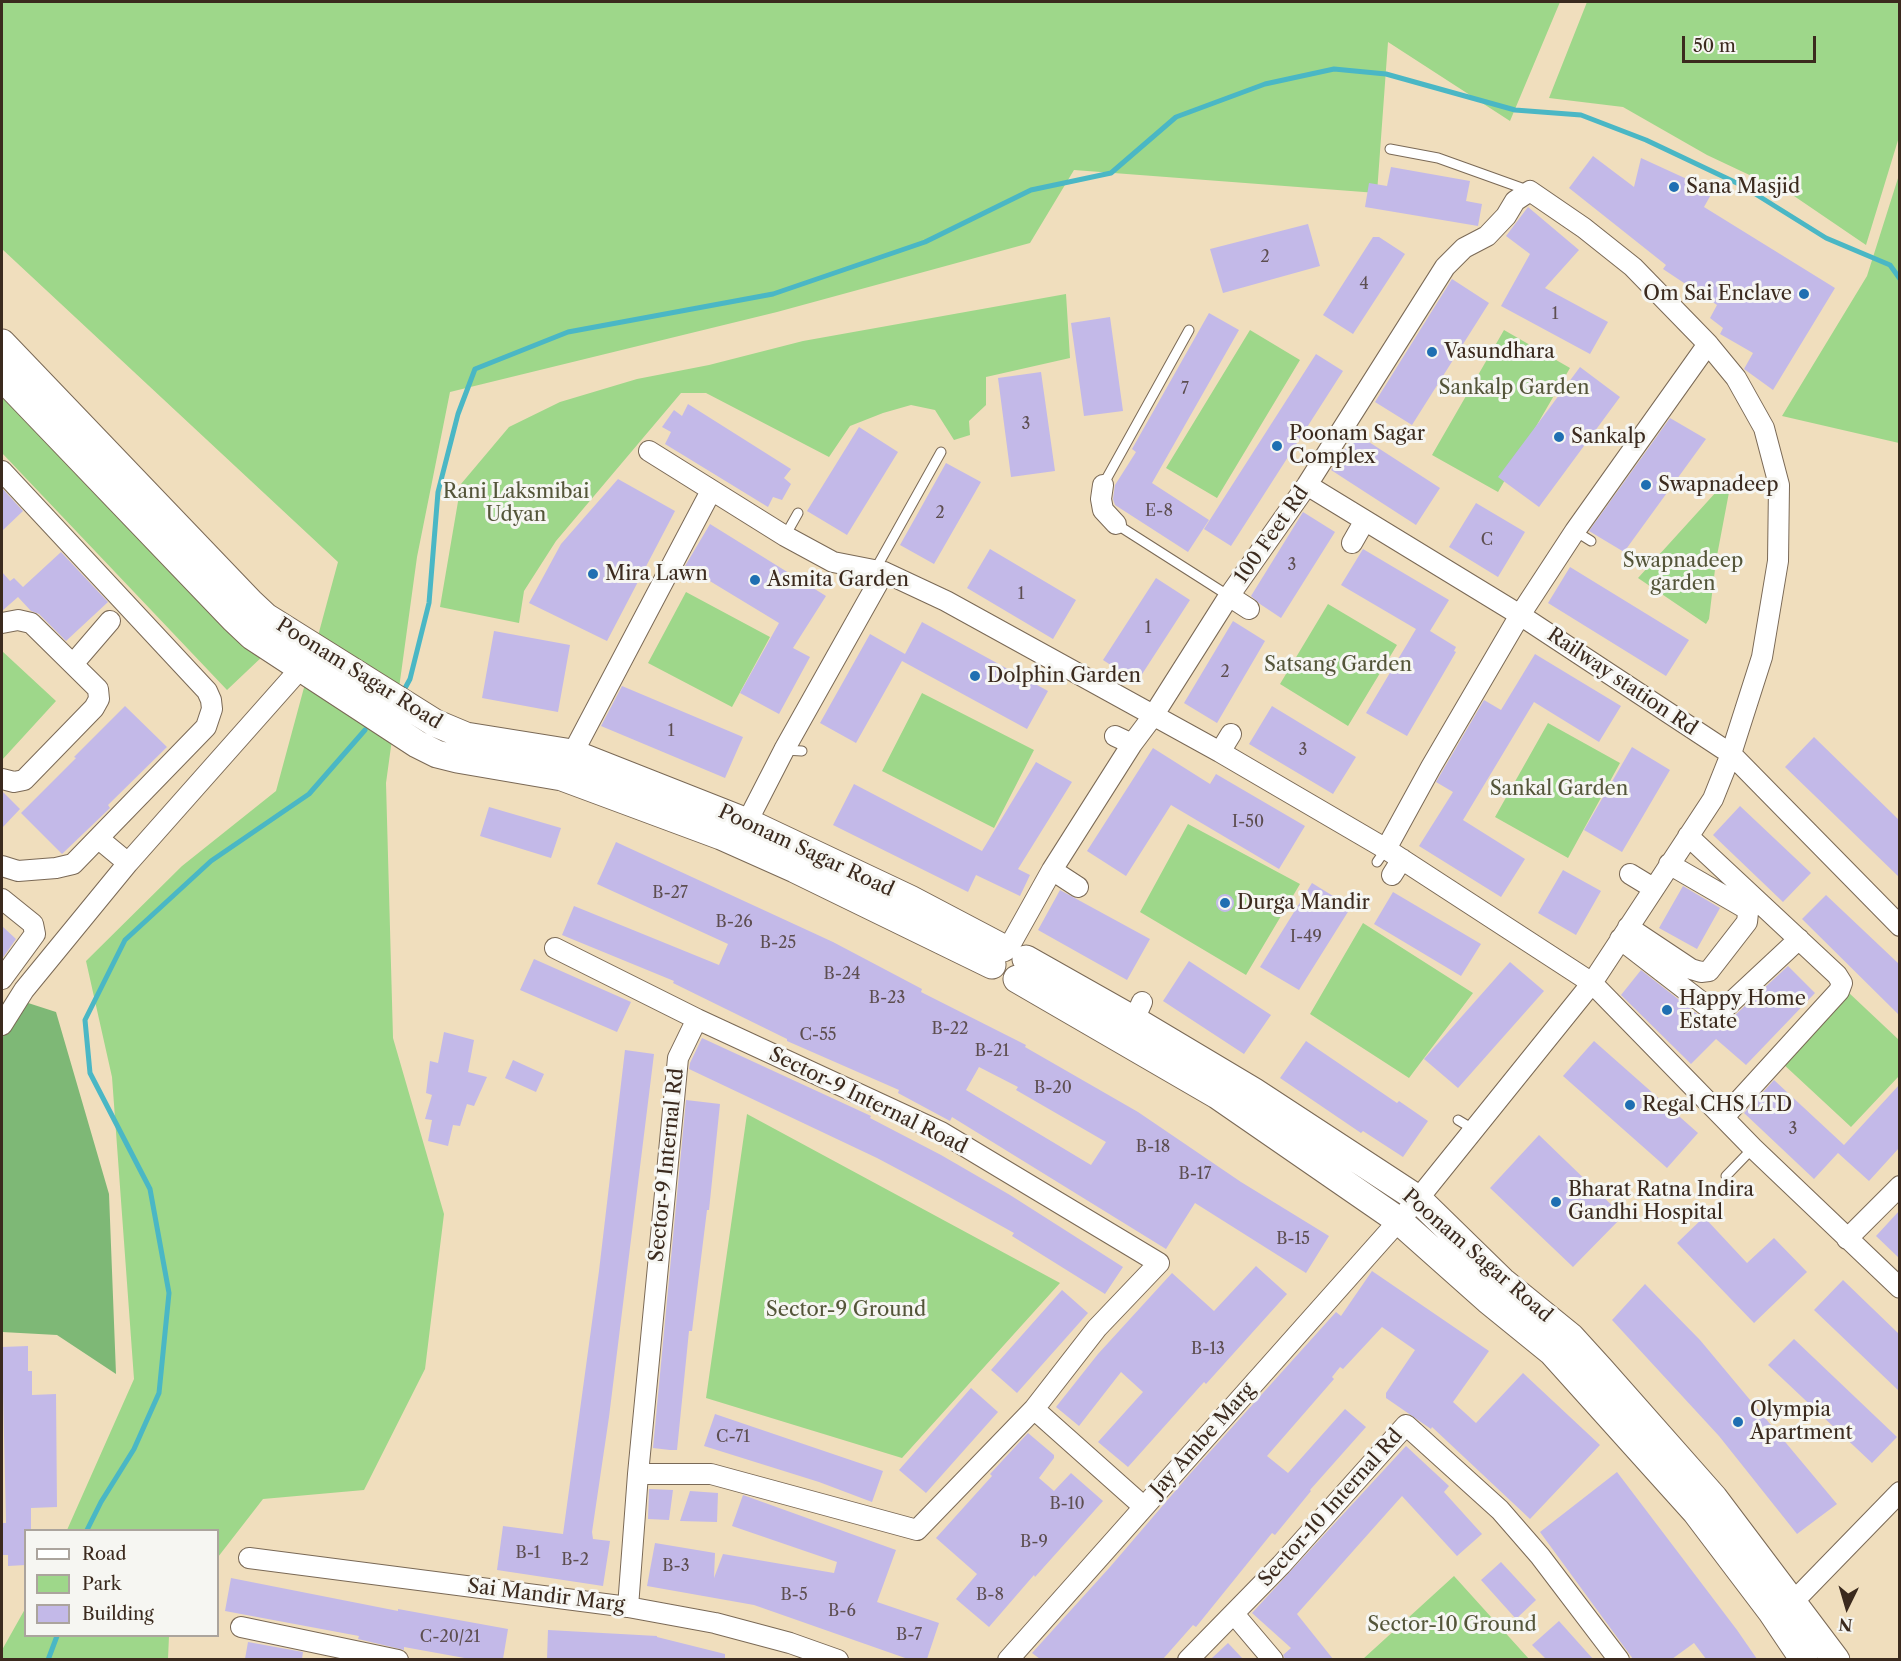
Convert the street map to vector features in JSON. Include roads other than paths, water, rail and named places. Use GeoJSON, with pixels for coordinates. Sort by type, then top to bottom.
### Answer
{"type":"FeatureCollection","features":[{"type":"Feature","properties":{"kind":"main road","name":"Poonam Sagar Road"},"geometry":{"type":"LineString","coordinates":[[2,343],[250,602],[319,670],[417,744],[438,754],[457,759],[567,765],[805,874],[1138,1011],[1255,1087],[1418,1199],[1502,1281],[1571,1338],[1714,1498],[1836,1659]]}},
{"type":"Feature","properties":{"kind":"main road","name":"Poonam Sagar Road"},"geometry":{"type":"LineString","coordinates":[[2,377],[252,636],[319,670],[466,736],[567,765],[747,822],[910,898],[1010,959],[1217,1095],[1398,1220],[1488,1300],[1552,1352],[1584,1386],[1696,1512],[1771,1611],[1804,1659]]}},
{"type":"Feature","properties":{"kind":"street","name":"Jay Ambe Marg"},"geometry":{"type":"LineString","coordinates":[[1008,1659],[1418,1199],[1466,1125],[1592,983],[1713,799],[1731,754],[1762,657],[1778,561],[1779,485],[1764,428],[1736,378],[1708,344],[1633,267],[1584,228],[1530,191]]}},
{"type":"Feature","properties":{"kind":"street","name":"100 Feet Rd"},"geometry":{"type":"LineString","coordinates":[[1010,959],[1036,899],[1124,740],[1153,716],[1228,596],[1307,485],[1445,267],[1464,248],[1487,236],[1506,216],[1515,201],[1530,191]]}},
{"type":"Feature","properties":{"kind":"street"},"geometry":{"type":"LineString","coordinates":[[1389,861],[1426,764],[1520,615],[1583,536],[1708,344]]}},
{"type":"Feature","properties":{"kind":"street"},"geometry":{"type":"LineString","coordinates":[[649,451],[785,536],[833,562],[880,571],[949,595],[1153,716],[1220,752],[1389,861],[1592,983],[1753,1148],[1899,1288]]}},
{"type":"Feature","properties":{"kind":"street"},"geometry":{"type":"LineString","coordinates":[[2,471],[207,691],[212,700],[211,718],[206,727],[73,864],[56,868],[7,870]]}},
{"type":"Feature","properties":{"kind":"street"},"geometry":{"type":"LineString","coordinates":[[1103,485],[1102,510],[1116,524]]}},
{"type":"Feature","properties":{"kind":"street","name":"Railway station Rd"},"geometry":{"type":"LineString","coordinates":[[1307,485],[1486,602],[1520,615],[1731,754],[1899,926]]}},
{"type":"Feature","properties":{"kind":"street"},"geometry":{"type":"LineString","coordinates":[[567,765],[711,491]]}},
{"type":"Feature","properties":{"kind":"street"},"geometry":{"type":"LineString","coordinates":[[1357,546],[1370,525]]}},
{"type":"Feature","properties":{"kind":"street"},"geometry":{"type":"LineString","coordinates":[[747,822],[793,751],[880,571]]}},
{"type":"Feature","properties":{"kind":"street"},"geometry":{"type":"LineString","coordinates":[[1228,596],[1249,609]]}},
{"type":"Feature","properties":{"kind":"street"},"geometry":{"type":"LineString","coordinates":[[2,623],[18,620],[31,623],[98,689],[99,699],[94,708],[24,780],[14,782],[2,779]]}},
{"type":"Feature","properties":{"kind":"street"},"geometry":{"type":"LineString","coordinates":[[73,664],[110,621]]}},
{"type":"Feature","properties":{"kind":"street"},"geometry":{"type":"LineString","coordinates":[[2,1025],[24,990],[128,863],[319,670]]}},
{"type":"Feature","properties":{"kind":"street"},"geometry":{"type":"LineString","coordinates":[[1220,752],[1231,734]]}},
{"type":"Feature","properties":{"kind":"street"},"geometry":{"type":"LineString","coordinates":[[1688,836],[1838,975],[1842,983],[1839,991],[1724,1118]]}},
{"type":"Feature","properties":{"kind":"street"},"geometry":{"type":"LineString","coordinates":[[99,839],[128,863]]}},
{"type":"Feature","properties":{"kind":"street"},"geometry":{"type":"LineString","coordinates":[[1624,933],[1691,969],[1701,972],[1709,970],[1747,922],[1748,913],[1745,908],[1670,864]]}},
{"type":"Feature","properties":{"kind":"street"},"geometry":{"type":"LineString","coordinates":[[1052,870],[1078,887]]}},
{"type":"Feature","properties":{"kind":"street"},"geometry":{"type":"LineString","coordinates":[[1630,874],[1653,888]]}},
{"type":"Feature","properties":{"kind":"street"},"geometry":{"type":"LineString","coordinates":[[2,899],[33,924],[35,934],[2,980]]}},
{"type":"Feature","properties":{"kind":"street"},"geometry":{"type":"LineString","coordinates":[[1624,933],[1708,1007],[1716,1010],[1725,1008],[1799,939]]}},
{"type":"Feature","properties":{"kind":"street"},"geometry":{"type":"LineString","coordinates":[[555,948],[697,1019]]}},
{"type":"Feature","properties":{"kind":"street","name":"Sector-9 Internal Road"},"geometry":{"type":"LineString","coordinates":[[697,1019],[941,1132],[1160,1263],[1097,1328],[1034,1409]]}},
{"type":"Feature","properties":{"kind":"street","name":"Sector-9 Internal Rd"},"geometry":{"type":"LineString","coordinates":[[628,1607],[638,1474],[678,1058],[697,1019]]}},
{"type":"Feature","properties":{"kind":"street"},"geometry":{"type":"LineString","coordinates":[[1847,1239],[1899,1186]]}},
{"type":"Feature","properties":{"kind":"street"},"geometry":{"type":"LineString","coordinates":[[638,1474],[711,1474],[917,1530],[1034,1409],[1144,1507]]}},
{"type":"Feature","properties":{"kind":"street","name":"Sector-10 Internal Rd"},"geometry":{"type":"LineString","coordinates":[[1188,1659],[1234,1614],[1406,1425],[1500,1510],[1547,1564],[1619,1659]]}},
{"type":"Feature","properties":{"kind":"street"},"geometry":{"type":"LineString","coordinates":[[1793,1602],[1899,1492]]}},
{"type":"Feature","properties":{"kind":"street","name":"Sai Mandir Marg"},"geometry":{"type":"LineString","coordinates":[[249,1558],[628,1607],[715,1623],[790,1643],[838,1659]]}},
{"type":"Feature","properties":{"kind":"street"},"geometry":{"type":"LineString","coordinates":[[1234,1614],[1273,1659]]}},
{"type":"Feature","properties":{"kind":"street"},"geometry":{"type":"LineString","coordinates":[[241,1627],[398,1659]]}},
{"type":"Feature","properties":{"kind":"lane"},"geometry":{"type":"LineString","coordinates":[[1390,149],[1437,158],[1530,191]]}},
{"type":"Feature","properties":{"kind":"lane"},"geometry":{"type":"LineString","coordinates":[[1103,485],[1189,330]]}},
{"type":"Feature","properties":{"kind":"lane"},"geometry":{"type":"LineString","coordinates":[[880,571],[941,452]]}},
{"type":"Feature","properties":{"kind":"lane"},"geometry":{"type":"LineString","coordinates":[[785,536],[798,513]]}},
{"type":"Feature","properties":{"kind":"lane"},"geometry":{"type":"LineString","coordinates":[[1116,524],[1228,596]]}},
{"type":"Feature","properties":{"kind":"lane"},"geometry":{"type":"LineString","coordinates":[[1726,1176],[1753,1148]]}},
{"type":"Feature","properties":{"kind":"waterway"},"geometry":{"type":"LineString","coordinates":[[404,690],[410,679],[429,603],[438,492],[458,414],[475,369],[568,332],[773,294],[925,242],[1031,190],[1111,173],[1176,117],[1265,84],[1334,69],[1386,74],[1515,110],[1581,115],[1646,140],[1741,185],[1826,238],[1890,265],[1900,279]]}},
{"type":"Feature","properties":{"kind":"waterway"},"geometry":{"type":"LineString","coordinates":[[88,1529],[101,1502],[134,1449],[159,1393],[169,1293],[150,1189],[90,1073],[85,1020],[125,940],[211,861],[309,794],[365,730]]}},
{"type":"Feature","properties":{"kind":"waterway"},"geometry":{"type":"LineString","coordinates":[[48,1660],[57,1637]]}},
{"type":"Feature","properties":{"kind":"place","name":"Sana Masjid"},"geometry":{"type":"Point","coordinates":[1674,187]}},
{"type":"Feature","properties":{"kind":"place","name":"Om Sai Enclave"},"geometry":{"type":"Point","coordinates":[1804,294]}},
{"type":"Feature","properties":{"kind":"place","name":"Vasundhara"},"geometry":{"type":"Point","coordinates":[1432,352]}},
{"type":"Feature","properties":{"kind":"place","name":"Sankalp"},"geometry":{"type":"Point","coordinates":[1559,437]}},
{"type":"Feature","properties":{"kind":"place","name":"Poonam Sagar Complex"},"geometry":{"type":"Point","coordinates":[1277,446]}},
{"type":"Feature","properties":{"kind":"place","name":"Swapnadeep"},"geometry":{"type":"Point","coordinates":[1646,485]}},
{"type":"Feature","properties":{"kind":"place","name":"Mira Lawn"},"geometry":{"type":"Point","coordinates":[593,574]}},
{"type":"Feature","properties":{"kind":"place","name":"Asmita Garden"},"geometry":{"type":"Point","coordinates":[755,580]}},
{"type":"Feature","properties":{"kind":"place","name":"Dolphin Garden"},"geometry":{"type":"Point","coordinates":[975,676]}},
{"type":"Feature","properties":{"kind":"place","name":"Durga Mandir"},"geometry":{"type":"Point","coordinates":[1225,903]}},
{"type":"Feature","properties":{"kind":"place","name":"Happy Home Estate"},"geometry":{"type":"Point","coordinates":[1667,1010]}},
{"type":"Feature","properties":{"kind":"place","name":"Regal CHS LTD"},"geometry":{"type":"Point","coordinates":[1630,1105]}},
{"type":"Feature","properties":{"kind":"place","name":"Bharat Ratna Indira Gandhi Hospital"},"geometry":{"type":"Point","coordinates":[1556,1202]}},
{"type":"Feature","properties":{"kind":"place","name":"Olympia Apartment"},"geometry":{"type":"Point","coordinates":[1738,1422]}},
{"type":"Feature","properties":{"kind":"park label","name":"Sankalp Garden"},"geometry":{"type":"Point","coordinates":[1514,388]}},
{"type":"Feature","properties":{"kind":"park label","name":"Rani Laksmibai Udyan"},"geometry":{"type":"Point","coordinates":[516,504]}},
{"type":"Feature","properties":{"kind":"park label","name":"Swapnadeep garden"},"geometry":{"type":"Point","coordinates":[1683,572]}},
{"type":"Feature","properties":{"kind":"park label","name":"Satsang Garden"},"geometry":{"type":"Point","coordinates":[1338,665]}},
{"type":"Feature","properties":{"kind":"park label","name":"Sankal Garden"},"geometry":{"type":"Point","coordinates":[1559,789]}},
{"type":"Feature","properties":{"kind":"park label","name":"Sector-9 Ground"},"geometry":{"type":"Point","coordinates":[846,1310]}},
{"type":"Feature","properties":{"kind":"park label","name":"Sector-10 Ground"},"geometry":{"type":"Point","coordinates":[1452,1625]}}]}
